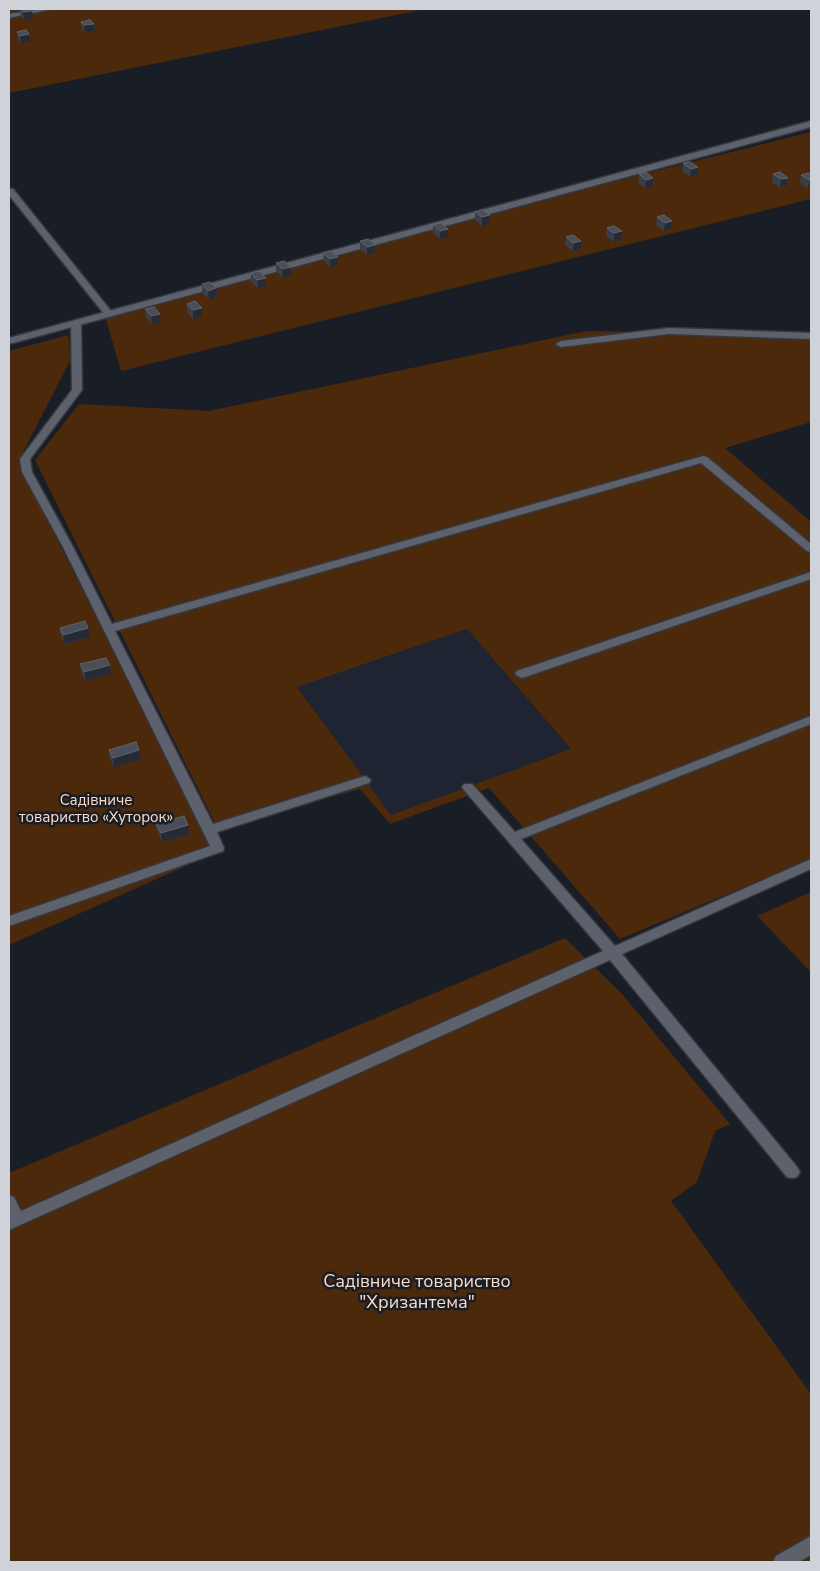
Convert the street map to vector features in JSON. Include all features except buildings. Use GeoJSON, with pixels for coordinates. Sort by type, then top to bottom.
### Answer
{"type":"FeatureCollection","features":[{"type":"Feature","properties":{"kind":"street"},"geometry":{"type":"LineString","coordinates":[[9,341],[811,124]]}},
{"type":"Feature","properties":{"kind":"lane"},"geometry":{"type":"LineString","coordinates":[[9,16],[49,9]]}},
{"type":"Feature","properties":{"kind":"lane"},"geometry":{"type":"LineString","coordinates":[[10,191],[108,313]]}},
{"type":"Feature","properties":{"kind":"lane"},"geometry":{"type":"LineString","coordinates":[[9,921],[218,848],[68,547],[27,472],[25,459],[77,390],[76,323]]}},
{"type":"Feature","properties":{"kind":"lane"},"geometry":{"type":"LineString","coordinates":[[561,344],[669,331],[811,336]]}},
{"type":"Feature","properties":{"kind":"lane"},"geometry":{"type":"LineString","coordinates":[[109,629],[703,460],[811,549]]}},
{"type":"Feature","properties":{"kind":"lane"},"geometry":{"type":"LineString","coordinates":[[521,674],[811,575]]}},
{"type":"Feature","properties":{"kind":"lane"},"geometry":{"type":"LineString","coordinates":[[512,838],[811,720]]}},
{"type":"Feature","properties":{"kind":"lane"},"geometry":{"type":"LineString","coordinates":[[209,830],[365,780]]}},
{"type":"Feature","properties":{"kind":"lane"},"geometry":{"type":"LineString","coordinates":[[468,787],[612,952],[792,1172]]}},
{"type":"Feature","properties":{"kind":"lane"},"geometry":{"type":"LineString","coordinates":[[9,1202],[13,1222],[811,864]]}},
{"type":"Feature","properties":{"kind":"lane"},"geometry":{"type":"LineString","coordinates":[[782,1562],[811,1545]]}},
{"type":"Feature","properties":{"kind":"shaded area"},"geometry":{"type":"Polygon","coordinates":[[[467,629],[571,750],[391,815],[296,687],[467,629]]]}},
{"type":"Feature","properties":{"kind":"green space"},"geometry":{"type":"Polygon","coordinates":[[[9,9],[426,9],[9,93],[9,9]]]}},
{"type":"Feature","properties":{"kind":"green space"},"geometry":{"type":"Polygon","coordinates":[[[811,132],[811,199],[121,371],[105,316],[338,251],[811,132]]]}},
{"type":"Feature","properties":{"kind":"green space"},"geometry":{"type":"Polygon","coordinates":[[[586,331],[811,334],[811,422],[725,448],[811,522],[811,859],[620,939],[489,788],[390,824],[360,789],[217,827],[35,460],[79,404],[209,411],[586,331]],[[467,629],[297,687],[391,815],[571,749],[467,629]]]}},
{"type":"Feature","properties":{"kind":"green space","name":"Садівниче товариство «Хуторок»"},"geometry":{"type":"Polygon","coordinates":[[[68,335],[71,359],[19,460],[30,486],[215,853],[9,945],[9,351],[68,335]]]}},
{"type":"Feature","properties":{"kind":"green space"},"geometry":{"type":"Polygon","coordinates":[[[811,892],[811,972],[757,916],[811,892]]]}},
{"type":"Feature","properties":{"kind":"green space","name":"Садівниче товариство \"Хризантема\""},"geometry":{"type":"Polygon","coordinates":[[[565,938],[623,995],[730,1124],[715,1131],[697,1182],[671,1201],[811,1394],[811,1562],[9,1562],[9,1173],[565,938]]]}}]}
